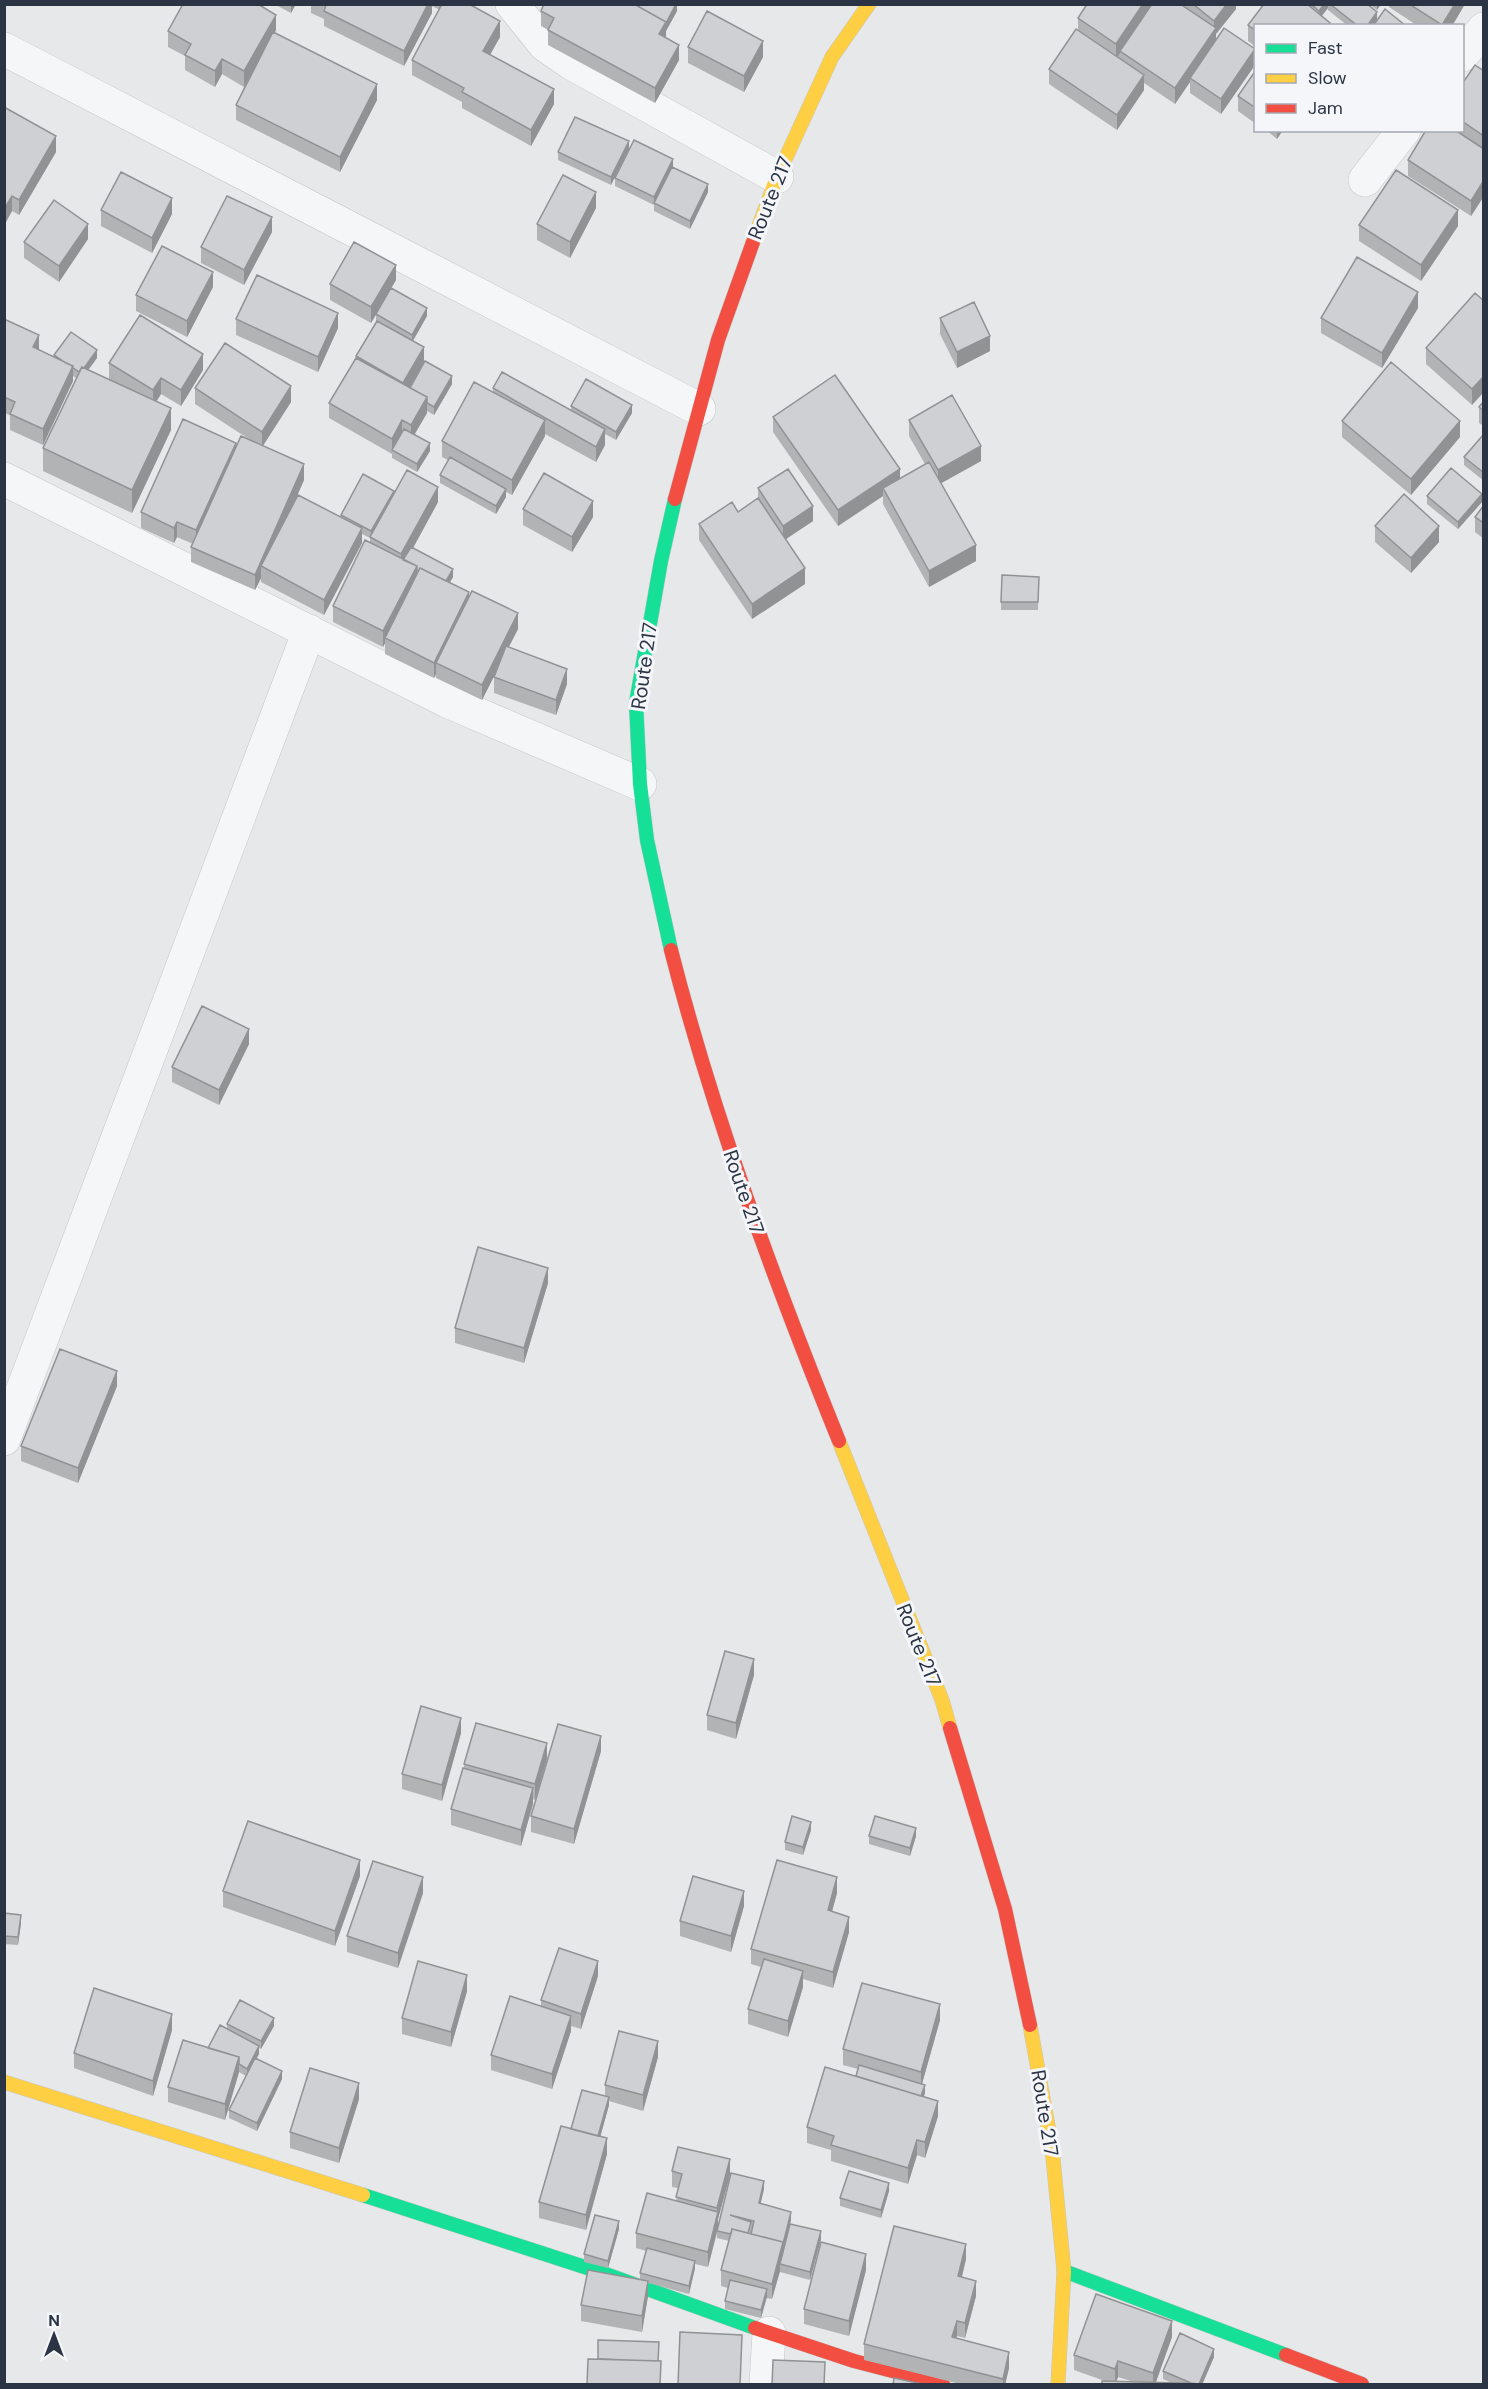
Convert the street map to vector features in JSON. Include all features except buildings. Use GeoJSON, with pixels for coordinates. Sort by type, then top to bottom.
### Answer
{"type":"FeatureCollection","features":[{"type":"Feature","properties":{"kind":"main road","name":"Route 217"},"geometry":{"type":"LineString","coordinates":[[869,4],[832,57],[777,177],[722,330],[663,550],[647,634],[636,703],[640,784],[647,840],[662,915],[692,1033],[735,1168],[778,1289],[942,1700],[1005,1909],[1034,2044],[1052,2148],[1064,2271],[1058,2385]]}},
{"type":"Feature","properties":{"kind":"main road"},"geometry":{"type":"LineString","coordinates":[[4,2082],[79,2104],[603,2273],[854,2361],[943,2385]]}},
{"type":"Feature","properties":{"kind":"main road"},"geometry":{"type":"LineString","coordinates":[[1064,2271],[1362,2385]]}},
{"type":"Feature","properties":{"kind":"street"},"geometry":{"type":"LineString","coordinates":[[512,4],[545,45],[571,63],[777,177]]}},
{"type":"Feature","properties":{"kind":"street"},"geometry":{"type":"LineString","coordinates":[[4,49],[699,409]]}},
{"type":"Feature","properties":{"kind":"street"},"geometry":{"type":"LineString","coordinates":[[1365,180],[1402,132]]}},
{"type":"Feature","properties":{"kind":"street"},"geometry":{"type":"LineString","coordinates":[[4,479],[447,701],[640,784]]}},
{"type":"Feature","properties":{"kind":"street"},"geometry":{"type":"LineString","coordinates":[[4,1439],[309,631]]}},
{"type":"Feature","properties":{"kind":"street"},"geometry":{"type":"LineString","coordinates":[[766,2385],[769,2333]]}},
{"type":"Feature","properties":{"kind":"traffic: fast"},"geometry":{"type":"LineString","coordinates":[[671,950],[647,840],[640,784],[636,703],[661,561],[675,499]]}},
{"type":"Feature","properties":{"kind":"traffic: fast"},"geometry":{"type":"LineString","coordinates":[[363,2195],[603,2273],[755,2328]]}},
{"type":"Feature","properties":{"kind":"traffic: fast"},"geometry":{"type":"LineString","coordinates":[[1064,2271],[1286,2355]]}},
{"type":"Feature","properties":{"kind":"traffic: slow"},"geometry":{"type":"LineString","coordinates":[[753,242],[777,177],[832,57],[869,4]]}},
{"type":"Feature","properties":{"kind":"traffic: slow"},"geometry":{"type":"LineString","coordinates":[[839,1441],[942,1700],[950,1728]]}},
{"type":"Feature","properties":{"kind":"traffic: slow"},"geometry":{"type":"LineString","coordinates":[[1030,2025],[1052,2148],[1064,2271],[1058,2384]]}},
{"type":"Feature","properties":{"kind":"traffic: slow"},"geometry":{"type":"LineString","coordinates":[[4,2082],[363,2195]]}},
{"type":"Feature","properties":{"kind":"traffic: jam"},"geometry":{"type":"LineString","coordinates":[[675,499],[718,340],[753,242]]}},
{"type":"Feature","properties":{"kind":"traffic: jam"},"geometry":{"type":"LineString","coordinates":[[671,950],[726,1137],[791,1320],[839,1441]]}},
{"type":"Feature","properties":{"kind":"traffic: jam"},"geometry":{"type":"LineString","coordinates":[[950,1728],[1005,1909],[1030,2025]]}},
{"type":"Feature","properties":{"kind":"traffic: jam"},"geometry":{"type":"LineString","coordinates":[[755,2328],[854,2361],[943,2384]]}},
{"type":"Feature","properties":{"kind":"traffic: jam"},"geometry":{"type":"LineString","coordinates":[[1286,2355],[1362,2384]]}}]}
